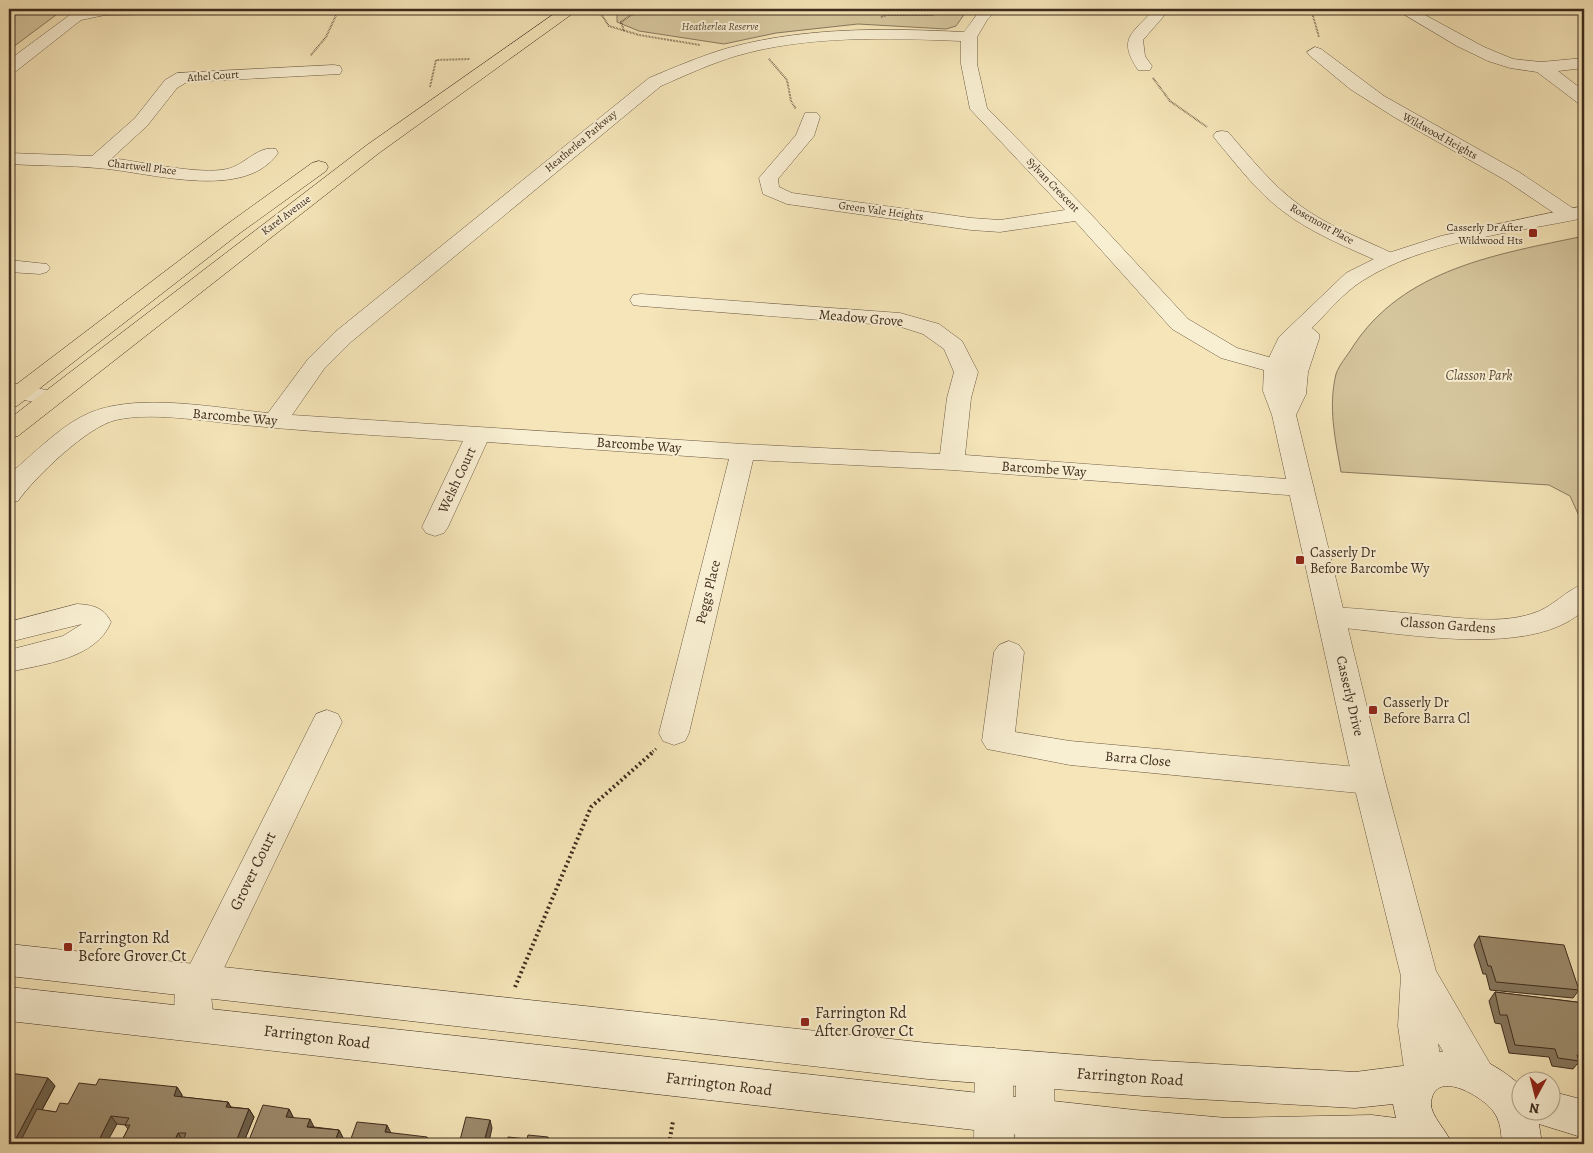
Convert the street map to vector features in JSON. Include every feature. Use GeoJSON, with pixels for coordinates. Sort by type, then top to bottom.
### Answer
{"type":"FeatureCollection","features":[{"type":"Feature","properties":{"kind":"main road","name":"Karel Avenue"},"geometry":{"type":"LineString","coordinates":[[12,397],[369,130],[549,9]]}},
{"type":"Feature","properties":{"kind":"main road","name":"Karel Avenue"},"geometry":{"type":"LineString","coordinates":[[9,431],[273,225],[388,138],[571,9]]}},
{"type":"Feature","properties":{"kind":"main road"},"geometry":{"type":"LineString","coordinates":[[175,274],[205,261],[257,223],[270,222],[273,225]]}},
{"type":"Feature","properties":{"kind":"street"},"geometry":{"type":"LineString","coordinates":[[9,68],[76,17],[104,10],[171,9]]}},
{"type":"Feature","properties":{"kind":"street"},"geometry":{"type":"LineString","coordinates":[[969,37],[981,17],[990,9]]}},
{"type":"Feature","properties":{"kind":"street"},"geometry":{"type":"LineString","coordinates":[[1144,66],[1135,54],[1136,40],[1143,28],[1162,9]]}},
{"type":"Feature","properties":{"kind":"street"},"geometry":{"type":"LineString","coordinates":[[1402,9],[1469,46],[1502,61],[1542,67],[1584,63]]}},
{"type":"Feature","properties":{"kind":"street","name":"Heatherlea Parkway"},"geometry":{"type":"LineString","coordinates":[[276,421],[316,364],[343,337],[626,103],[655,82],[687,66],[722,53],[811,36],[893,33],[969,37]]}},
{"type":"Feature","properties":{"kind":"street","name":"Sylvan Crescent"},"geometry":{"type":"LineString","coordinates":[[969,37],[969,64],[979,109],[1080,214],[1180,324],[1229,353],[1288,364]]}},
{"type":"Feature","properties":{"kind":"street","name":"Wildwood Heights"},"geometry":{"type":"LineString","coordinates":[[1314,52],[1333,68],[1411,121],[1494,165],[1577,213]]}},
{"type":"Feature","properties":{"kind":"street"},"geometry":{"type":"LineString","coordinates":[[1542,67],[1584,99]]}},
{"type":"Feature","properties":{"kind":"street","name":"Athel Court"},"geometry":{"type":"LineString","coordinates":[[97,162],[141,122],[170,84],[183,78],[204,75],[334,70]]}},
{"type":"Feature","properties":{"kind":"street","name":"Green Vale Heights"},"geometry":{"type":"LineString","coordinates":[[811,117],[805,136],[768,178],[770,190],[787,198],[972,224],[1000,226],[1080,214]]}},
{"type":"Feature","properties":{"kind":"street","name":"Rosemont Place"},"geometry":{"type":"LineString","coordinates":[[1222,136],[1264,186],[1291,208],[1324,228],[1389,259]]}},
{"type":"Feature","properties":{"kind":"street","name":"Chartwell Place"},"geometry":{"type":"LineString","coordinates":[[9,158],[97,162],[207,176],[228,175],[247,169],[269,153]]}},
{"type":"Feature","properties":{"kind":"street","name":"Casserly Drive"},"geometry":{"type":"LineString","coordinates":[[1421,1079],[1417,1026],[1419,976],[1369,781],[1284,415],[1294,394],[1288,364],[1308,339],[1308,320],[1353,277],[1389,259],[1448,240],[1577,213]]}},
{"type":"Feature","properties":{"kind":"street"},"geometry":{"type":"LineString","coordinates":[[9,266],[40,268]]}},
{"type":"Feature","properties":{"kind":"street","name":"Meadow Grove"},"geometry":{"type":"LineString","coordinates":[[641,300],[900,320],[931,330],[954,346],[966,372],[959,398],[952,462]]}},
{"type":"Feature","properties":{"kind":"street"},"geometry":{"type":"LineString","coordinates":[[12,397],[41,405]]}},
{"type":"Feature","properties":{"kind":"street","name":"Barcombe Way"},"geometry":{"type":"LineString","coordinates":[[9,495],[22,477],[89,422],[110,413],[145,409],[276,421],[742,452],[952,462],[1301,488]]}},
{"type":"Feature","properties":{"kind":"street","name":"Welsh Court"},"geometry":{"type":"LineString","coordinates":[[435,527],[479,434]]}},
{"type":"Feature","properties":{"kind":"street","name":"Peggs Place"},"geometry":{"type":"LineString","coordinates":[[674,733],[742,452]]}},
{"type":"Feature","properties":{"kind":"street","name":"Classon Gardens"},"geometry":{"type":"LineString","coordinates":[[1332,616],[1482,630],[1515,628],[1541,622],[1561,612],[1584,594]]}},
{"type":"Feature","properties":{"kind":"street"},"geometry":{"type":"LineString","coordinates":[[9,632],[78,614],[90,616],[97,622],[94,631],[84,640],[9,661]]}},
{"type":"Feature","properties":{"kind":"street","name":"Barra Close"},"geometry":{"type":"LineString","coordinates":[[1009,652],[998,741],[1070,753],[1369,781]]}},
{"type":"Feature","properties":{"kind":"street","name":"Grover Court"},"geometry":{"type":"LineString","coordinates":[[195,1023],[192,1005],[193,994],[327,722]]}},
{"type":"Feature","properties":{"kind":"street","name":"Farrington Road"},"geometry":{"type":"LineString","coordinates":[[9,960],[1036,1070],[1355,1090],[1421,1079],[1446,1068],[1462,1069],[1497,1086]]}},
{"type":"Feature","properties":{"kind":"street","name":"Casserly Drive"},"geometry":{"type":"LineString","coordinates":[[1419,976],[1518,1114],[1522,1129],[1522,1144]]}},
{"type":"Feature","properties":{"kind":"street","name":"Farrington Road"},"geometry":{"type":"LineString","coordinates":[[9,1004],[195,1023],[995,1129],[1035,1131],[1135,1130],[1227,1137],[1372,1134],[1431,1143]]}},
{"type":"Feature","properties":{"kind":"street"},"geometry":{"type":"LineString","coordinates":[[994,1066],[995,1129]]}},
{"type":"Feature","properties":{"kind":"street"},"geometry":{"type":"LineString","coordinates":[[1035,1131],[1036,1070]]}},
{"type":"Feature","properties":{"kind":"street"},"geometry":{"type":"LineString","coordinates":[[1421,1079],[1412,1096],[1413,1110],[1419,1127],[1431,1143]]}},
{"type":"Feature","properties":{"kind":"street"},"geometry":{"type":"LineString","coordinates":[[1560,1113],[1584,1119]]}},
{"type":"Feature","properties":{"kind":"path"},"geometry":{"type":"LineString","coordinates":[[297,72],[326,37],[339,9]]}},
{"type":"Feature","properties":{"kind":"path"},"geometry":{"type":"LineString","coordinates":[[589,9],[599,10],[609,26],[624,31],[708,46]]}},
{"type":"Feature","properties":{"kind":"path"},"geometry":{"type":"LineString","coordinates":[[624,31],[621,22],[640,9]]}},
{"type":"Feature","properties":{"kind":"path"},"geometry":{"type":"LineString","coordinates":[[1310,9],[1320,39],[1320,45],[1314,52]]}},
{"type":"Feature","properties":{"kind":"path"},"geometry":{"type":"LineString","coordinates":[[757,45],[787,80],[791,100],[796,110],[811,117]]}},
{"type":"Feature","properties":{"kind":"path"},"geometry":{"type":"LineString","coordinates":[[1144,66],[1170,101],[1222,136]]}},
{"type":"Feature","properties":{"kind":"path"},"geometry":{"type":"LineString","coordinates":[[515,987],[591,807],[674,733]]}},
{"type":"Feature","properties":{"kind":"path"},"geometry":{"type":"LineString","coordinates":[[669,1144],[673,1121]]}},
{"type":"Feature","properties":{"kind":"green space"},"geometry":{"type":"Polygon","coordinates":[[[9,9],[64,9],[9,50],[9,9]]]}},
{"type":"Feature","properties":{"kind":"green space","name":"Heatherlea Reserve"},"geometry":{"type":"Polygon","coordinates":[[[610,9],[968,9],[956,26],[946,29],[858,24],[776,33],[724,44],[639,31],[617,22],[617,12],[610,9]]]}},
{"type":"Feature","properties":{"kind":"green space","name":"Classon Park"},"geometry":{"type":"Polygon","coordinates":[[[1584,236],[1584,519],[1580,518],[1570,496],[1549,485],[1341,472],[1332,411],[1336,374],[1352,348],[1373,321],[1398,299],[1425,282],[1455,269],[1487,258],[1584,236]]]}},
{"type":"Feature","properties":{"kind":"building"},"geometry":{"type":"Polygon","coordinates":[[[1479,936],[1564,945],[1579,990],[1496,982],[1491,966],[1488,966],[1479,936]]]}},
{"type":"Feature","properties":{"kind":"building"},"geometry":{"type":"Polygon","coordinates":[[[1495,992],[1584,1003],[1584,1056],[1577,1055],[1579,1061],[1558,1058],[1555,1049],[1515,1045],[1507,1015],[1500,1015],[1495,992]]]}},
{"type":"Feature","properties":{"kind":"building"},"geometry":{"type":"Polygon","coordinates":[[[9,1073],[48,1078],[13,1144],[9,1144],[9,1073]]]}},
{"type":"Feature","properties":{"kind":"building"},"geometry":{"type":"Polygon","coordinates":[[[99,1079],[177,1087],[174,1096],[228,1102],[226,1107],[249,1109],[235,1144],[181,1144],[186,1133],[178,1133],[173,1144],[120,1144],[130,1125],[125,1125],[129,1118],[111,1116],[97,1144],[19,1144],[37,1109],[56,1112],[60,1103],[68,1104],[79,1083],[96,1085],[99,1079]]]}},
{"type":"Feature","properties":{"kind":"building"},"geometry":{"type":"Polygon","coordinates":[[[263,1105],[289,1109],[286,1117],[310,1119],[307,1127],[339,1130],[334,1144],[266,1144],[267,1142],[249,1140],[263,1105]]]}},
{"type":"Feature","properties":{"kind":"building"},"geometry":{"type":"Polygon","coordinates":[[[466,1117],[490,1120],[485,1138],[487,1138],[486,1142],[506,1144],[459,1144],[466,1117]]]}},
{"type":"Feature","properties":{"kind":"building"},"geometry":{"type":"Polygon","coordinates":[[[357,1122],[387,1125],[385,1132],[427,1137],[425,1144],[349,1144],[357,1122]]]}},
{"type":"Feature","properties":{"kind":"building"},"geometry":{"type":"Polygon","coordinates":[[[528,1135],[548,1137],[546,1144],[506,1144],[508,1137],[527,1139],[528,1135]]]}},
{"type":"Feature","properties":{"kind":"building"},"geometry":{"type":"Polygon","coordinates":[[[559,1140],[593,1144],[558,1144],[559,1140]]]}},
{"type":"Feature","properties":{"kind":"place","name":"Casserly Dr After Wildwood Hts"},"geometry":{"type":"Point","coordinates":[1533,233]}},
{"type":"Feature","properties":{"kind":"place","name":"Casserly Dr Before Barcombe Wy"},"geometry":{"type":"Point","coordinates":[1300,560]}},
{"type":"Feature","properties":{"kind":"place","name":"Casserly Dr Before Barra Cl"},"geometry":{"type":"Point","coordinates":[1373,710]}},
{"type":"Feature","properties":{"kind":"place","name":"Farrington Rd Before Grover Ct"},"geometry":{"type":"Point","coordinates":[68,947]}},
{"type":"Feature","properties":{"kind":"place","name":"Farrington Rd After Grover Ct"},"geometry":{"type":"Point","coordinates":[805,1022]}}]}
